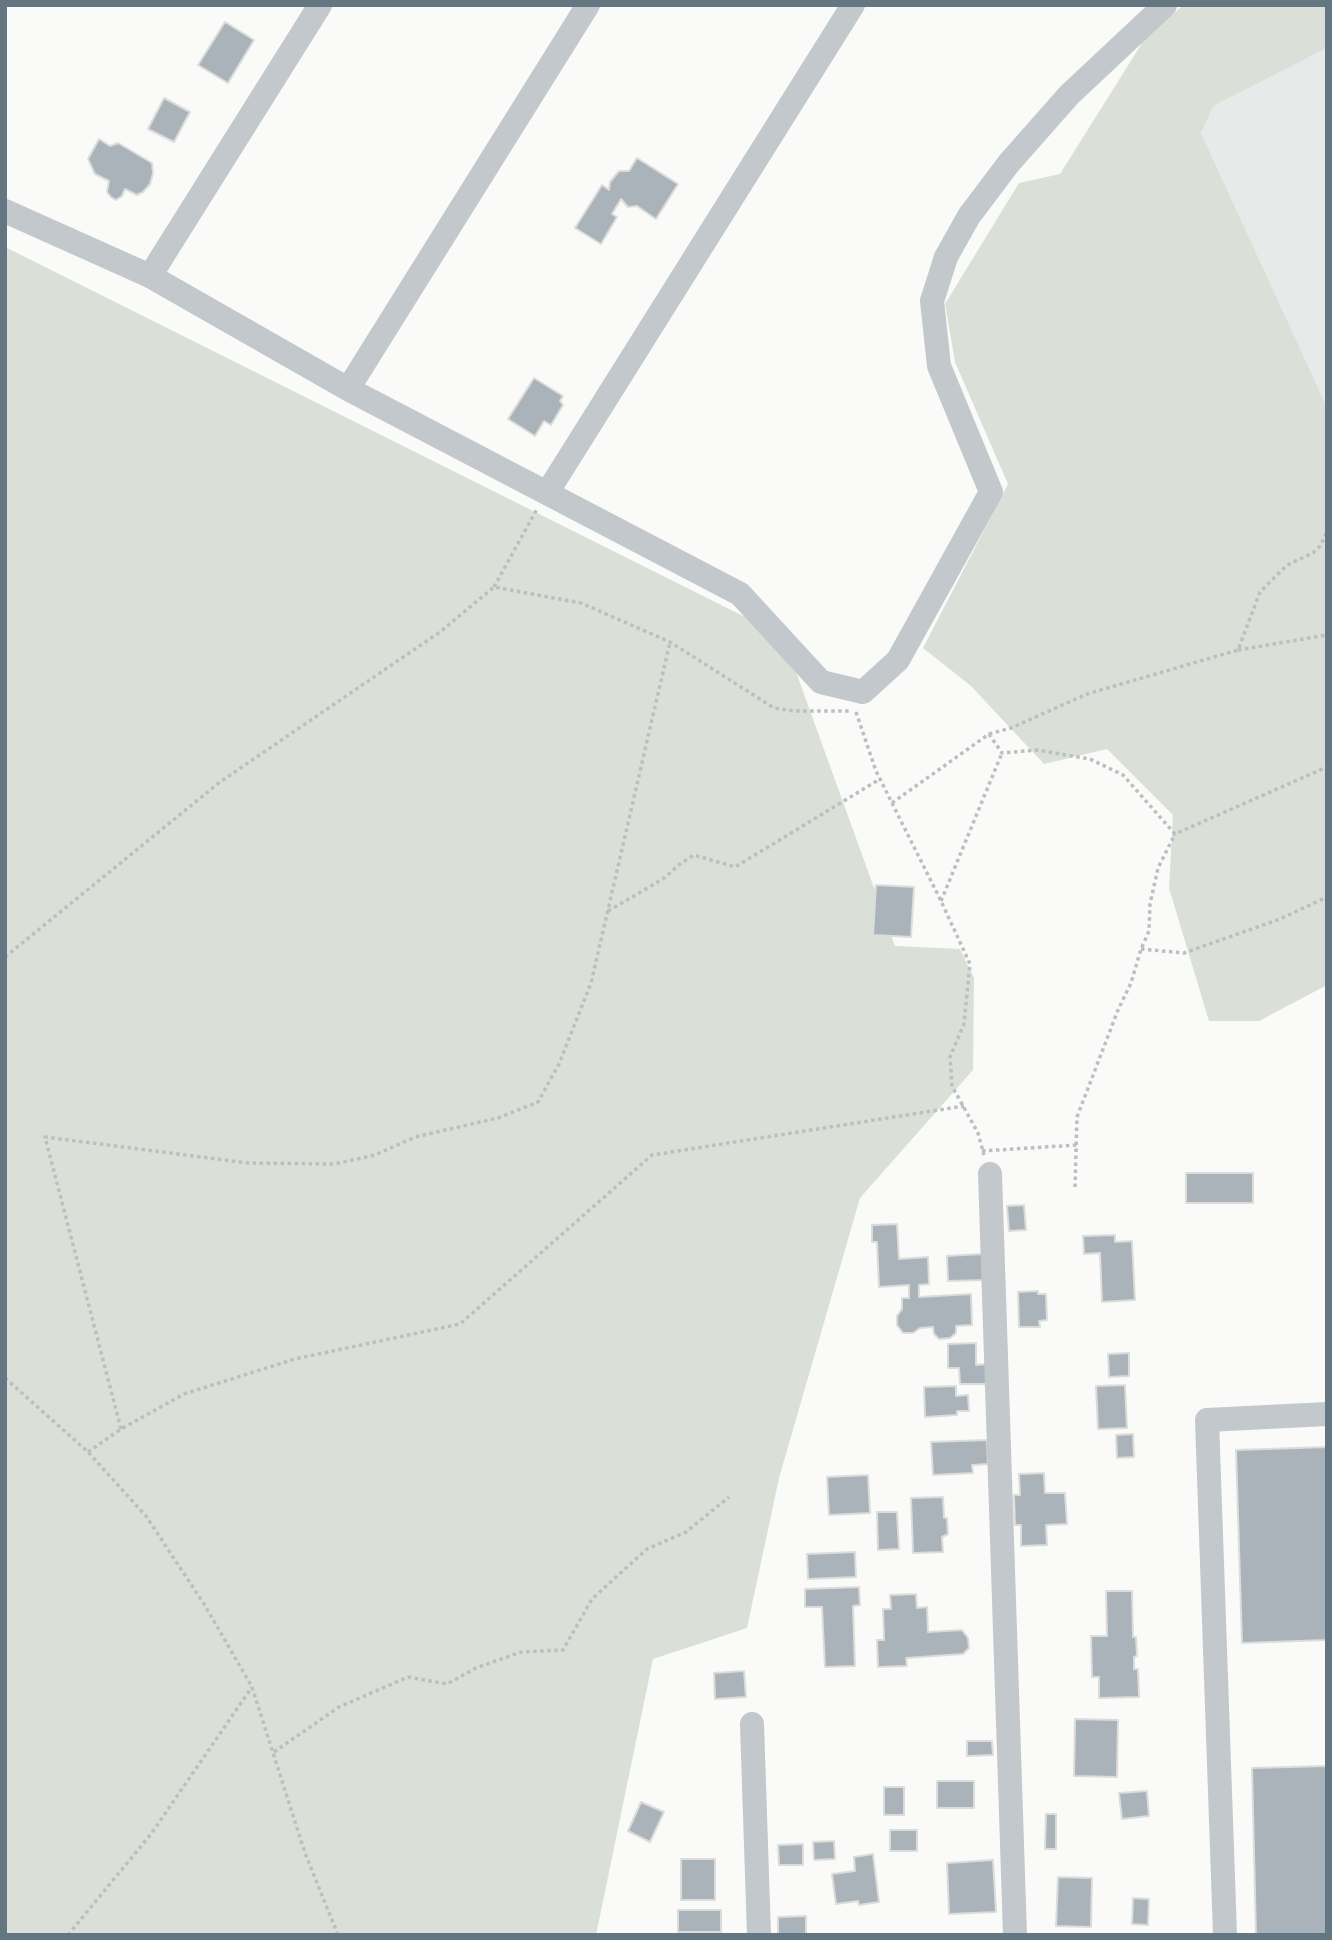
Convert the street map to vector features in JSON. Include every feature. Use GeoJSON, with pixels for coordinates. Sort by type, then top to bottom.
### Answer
{"type":"FeatureCollection","features":[{"type":"Feature","properties":{"kind":"street"},"geometry":{"type":"LineString","coordinates":[[150,276],[320,5]]}},
{"type":"Feature","properties":{"kind":"street"},"geometry":{"type":"LineString","coordinates":[[348,389],[588,5]]}},
{"type":"Feature","properties":{"kind":"street"},"geometry":{"type":"LineString","coordinates":[[547,493],[853,5]]}},
{"type":"Feature","properties":{"kind":"street"},"geometry":{"type":"LineString","coordinates":[[5,211],[150,276],[348,389],[740,594],[821,682],[863,692],[898,660],[991,492],[939,366],[932,301],[946,257],[970,216],[1009,163],[1069,94],[1165,5]]}},
{"type":"Feature","properties":{"kind":"street"},"geometry":{"type":"LineString","coordinates":[[986,1162],[1015,1935]]}},
{"type":"Feature","properties":{"kind":"street"},"geometry":{"type":"LineString","coordinates":[[1225,1935],[1206,1420],[1327,1414]]}},
{"type":"Feature","properties":{"kind":"street"},"geometry":{"type":"LineString","coordinates":[[752,1724],[759,1935]]}},
{"type":"Feature","properties":{"kind":"path"},"geometry":{"type":"LineString","coordinates":[[5,957],[220,782],[440,632],[494,587],[547,493]]}},
{"type":"Feature","properties":{"kind":"path"},"geometry":{"type":"LineString","coordinates":[[1238,650],[1259,592],[1287,565],[1313,553],[1327,532]]}},
{"type":"Feature","properties":{"kind":"path"},"geometry":{"type":"LineString","coordinates":[[494,587],[580,603],[670,642],[774,708],[856,711],[876,771],[970,964],[964,1024],[950,1057],[952,1086],[978,1133],[986,1162],[1077,1145]]}},
{"type":"Feature","properties":{"kind":"path"},"geometry":{"type":"LineString","coordinates":[[892,803],[989,734],[1011,728],[1087,694],[1238,650],[1327,635]]}},
{"type":"Feature","properties":{"kind":"path"},"geometry":{"type":"LineString","coordinates":[[121,1429],[45,1137],[248,1163],[334,1164],[375,1155],[415,1137],[498,1118],[538,1102],[559,1064],[591,983],[670,642]]}},
{"type":"Feature","properties":{"kind":"path"},"geometry":{"type":"LineString","coordinates":[[989,734],[1002,753]]}},
{"type":"Feature","properties":{"kind":"path"},"geometry":{"type":"LineString","coordinates":[[1002,753],[1037,750],[1090,759],[1123,775],[1175,834]]}},
{"type":"Feature","properties":{"kind":"path"},"geometry":{"type":"LineString","coordinates":[[941,901],[1002,753]]}},
{"type":"Feature","properties":{"kind":"path"},"geometry":{"type":"LineString","coordinates":[[1075,1187],[1077,1117],[1131,983],[1149,931],[1150,904],[1158,868],[1175,834],[1327,767]]}},
{"type":"Feature","properties":{"kind":"path"},"geometry":{"type":"LineString","coordinates":[[608,911],[663,879],[694,855],[735,867],[880,779]]}},
{"type":"Feature","properties":{"kind":"path"},"geometry":{"type":"LineString","coordinates":[[1141,949],[1184,953],[1280,919],[1327,897]]}},
{"type":"Feature","properties":{"kind":"path"},"geometry":{"type":"LineString","coordinates":[[88,1452],[121,1429],[184,1394],[295,1359],[460,1324],[652,1155],[964,1106]]}},
{"type":"Feature","properties":{"kind":"path"},"geometry":{"type":"LineString","coordinates":[[5,1378],[88,1452],[146,1516],[204,1604],[252,1688],[304,1853],[338,1935]]}},
{"type":"Feature","properties":{"kind":"path"},"geometry":{"type":"LineString","coordinates":[[274,1752],[339,1707],[408,1677],[447,1684],[476,1668],[521,1652],[563,1650],[592,1599],[647,1549],[686,1532],[729,1497]]}},
{"type":"Feature","properties":{"kind":"path"},"geometry":{"type":"LineString","coordinates":[[68,1935],[151,1833],[252,1688]]}},
{"type":"Feature","properties":{"kind":"shaded area"},"geometry":{"type":"Polygon","coordinates":[[[1184,5],[1327,5],[1327,48],[1213,106],[1201,133],[1327,407],[1327,985],[1259,1021],[1209,1021],[1169,888],[1173,815],[1107,749],[1044,764],[971,686],[923,648],[1008,484],[955,362],[945,304],[1019,183],[1060,174],[1149,32],[1184,5]]]}},
{"type":"Feature","properties":{"kind":"shaded area"},"geometry":{"type":"Polygon","coordinates":[[[1327,48],[1327,407],[1201,133],[1212,106],[1327,48]]]}},
{"type":"Feature","properties":{"kind":"shaded area"},"geometry":{"type":"Polygon","coordinates":[[[5,247],[783,636],[895,946],[960,949],[974,978],[973,1070],[860,1198],[779,1478],[747,1628],[653,1659],[596,1935],[5,1935],[5,247]]]}},
{"type":"Feature","properties":{"kind":"building"},"geometry":{"type":"Polygon","coordinates":[[[225,22],[254,40],[228,83],[198,65],[225,22]]]}},
{"type":"Feature","properties":{"kind":"building"},"geometry":{"type":"Polygon","coordinates":[[[164,98],[190,112],[174,142],[148,129],[164,98]]]}},
{"type":"Feature","properties":{"kind":"building"},"geometry":{"type":"Polygon","coordinates":[[[99,139],[110,146],[118,143],[152,163],[150,184],[143,192],[137,195],[125,189],[122,196],[116,200],[111,197],[107,192],[109,181],[95,174],[88,159],[99,139]]]}},
{"type":"Feature","properties":{"kind":"building"},"geometry":{"type":"Polygon","coordinates":[[[637,158],[678,184],[656,219],[637,206],[628,207],[621,199],[612,214],[617,217],[601,244],[575,228],[602,185],[609,190],[610,182],[619,171],[629,171],[637,158]]]}},
{"type":"Feature","properties":{"kind":"building"},"geometry":{"type":"Polygon","coordinates":[[[534,378],[563,396],[560,401],[563,405],[551,425],[544,421],[535,436],[508,419],[534,378]]]}},
{"type":"Feature","properties":{"kind":"building"},"geometry":{"type":"Polygon","coordinates":[[[876,885],[914,887],[911,937],[873,935],[876,885]]]}},
{"type":"Feature","properties":{"kind":"building"},"geometry":{"type":"Polygon","coordinates":[[[1186,1173],[1253,1173],[1253,1203],[1186,1203],[1186,1173]]]}},
{"type":"Feature","properties":{"kind":"building"},"geometry":{"type":"Polygon","coordinates":[[[1024,1205],[1026,1230],[1009,1231],[1007,1206],[1024,1205]]]}},
{"type":"Feature","properties":{"kind":"building"},"geometry":{"type":"Polygon","coordinates":[[[897,1224],[899,1259],[928,1257],[929,1284],[919,1285],[919,1297],[971,1294],[972,1325],[956,1326],[956,1333],[950,1338],[939,1339],[934,1334],[933,1327],[903,1333],[897,1325],[902,1298],[909,1298],[909,1285],[879,1287],[877,1242],[872,1242],[872,1225],[897,1224]]]}},
{"type":"Feature","properties":{"kind":"building"},"geometry":{"type":"Polygon","coordinates":[[[1115,1235],[1115,1242],[1132,1241],[1135,1300],[1102,1302],[1100,1253],[1084,1254],[1083,1236],[1115,1235]]]}},
{"type":"Feature","properties":{"kind":"building"},"geometry":{"type":"Polygon","coordinates":[[[982,1254],[983,1280],[948,1281],[947,1256],[982,1254]]]}},
{"type":"Feature","properties":{"kind":"building"},"geometry":{"type":"Polygon","coordinates":[[[1038,1291],[1038,1294],[1046,1294],[1047,1320],[1039,1321],[1040,1327],[1019,1327],[1018,1292],[1038,1291]]]}},
{"type":"Feature","properties":{"kind":"building"},"geometry":{"type":"Polygon","coordinates":[[[976,1343],[976,1365],[987,1364],[988,1384],[960,1384],[959,1368],[948,1368],[948,1344],[976,1343]]]}},
{"type":"Feature","properties":{"kind":"building"},"geometry":{"type":"Polygon","coordinates":[[[1129,1353],[1129,1376],[1109,1377],[1108,1354],[1129,1353]]]}},
{"type":"Feature","properties":{"kind":"building"},"geometry":{"type":"Polygon","coordinates":[[[1125,1385],[1127,1428],[1098,1429],[1096,1386],[1125,1385]]]}},
{"type":"Feature","properties":{"kind":"building"},"geometry":{"type":"Polygon","coordinates":[[[956,1386],[956,1396],[968,1395],[969,1411],[957,1411],[957,1415],[925,1417],[924,1387],[956,1386]]]}},
{"type":"Feature","properties":{"kind":"building"},"geometry":{"type":"Polygon","coordinates":[[[1133,1434],[1134,1457],[1117,1458],[1116,1435],[1133,1434]]]}},
{"type":"Feature","properties":{"kind":"building"},"geometry":{"type":"Polygon","coordinates":[[[987,1440],[988,1464],[972,1465],[973,1473],[933,1475],[931,1442],[987,1440]]]}},
{"type":"Feature","properties":{"kind":"building"},"geometry":{"type":"Polygon","coordinates":[[[1327,1447],[1327,1640],[1242,1643],[1236,1450],[1327,1447]]]}},
{"type":"Feature","properties":{"kind":"building"},"geometry":{"type":"Polygon","coordinates":[[[1044,1473],[1045,1493],[1065,1493],[1067,1524],[1046,1525],[1047,1545],[1021,1546],[1021,1525],[1015,1525],[1014,1495],[1020,1495],[1019,1474],[1044,1473]]]}},
{"type":"Feature","properties":{"kind":"building"},"geometry":{"type":"Polygon","coordinates":[[[868,1475],[870,1513],[829,1515],[827,1477],[868,1475]]]}},
{"type":"Feature","properties":{"kind":"building"},"geometry":{"type":"Polygon","coordinates":[[[943,1497],[948,1534],[942,1537],[943,1552],[913,1553],[911,1498],[943,1497]]]}},
{"type":"Feature","properties":{"kind":"building"},"geometry":{"type":"Polygon","coordinates":[[[877,1512],[897,1512],[899,1549],[878,1550],[877,1512]]]}},
{"type":"Feature","properties":{"kind":"building"},"geometry":{"type":"Polygon","coordinates":[[[855,1552],[856,1577],[808,1579],[807,1554],[855,1552]]]}},
{"type":"Feature","properties":{"kind":"building"},"geometry":{"type":"Polygon","coordinates":[[[859,1587],[860,1605],[853,1606],[855,1666],[825,1667],[822,1607],[805,1607],[805,1589],[859,1587]]]}},
{"type":"Feature","properties":{"kind":"building"},"geometry":{"type":"Polygon","coordinates":[[[1106,1591],[1132,1591],[1133,1637],[1136,1637],[1137,1656],[1134,1657],[1134,1669],[1138,1669],[1139,1697],[1099,1698],[1099,1677],[1092,1677],[1091,1636],[1107,1636],[1106,1591]]]}},
{"type":"Feature","properties":{"kind":"building"},"geometry":{"type":"Polygon","coordinates":[[[916,1594],[917,1608],[927,1607],[928,1632],[962,1630],[968,1638],[969,1648],[963,1654],[906,1658],[907,1666],[878,1667],[877,1640],[884,1640],[883,1609],[891,1609],[890,1595],[916,1594]]]}},
{"type":"Feature","properties":{"kind":"building"},"geometry":{"type":"Polygon","coordinates":[[[744,1671],[746,1697],[715,1699],[714,1673],[744,1671]]]}},
{"type":"Feature","properties":{"kind":"building"},"geometry":{"type":"Polygon","coordinates":[[[1075,1719],[1118,1720],[1117,1777],[1074,1776],[1075,1719]]]}},
{"type":"Feature","properties":{"kind":"building"},"geometry":{"type":"Polygon","coordinates":[[[967,1741],[992,1741],[993,1755],[967,1756],[967,1741]]]}},
{"type":"Feature","properties":{"kind":"building"},"geometry":{"type":"Polygon","coordinates":[[[1327,1766],[1327,1935],[1256,1935],[1252,1768],[1327,1766]]]}},
{"type":"Feature","properties":{"kind":"building"},"geometry":{"type":"Polygon","coordinates":[[[937,1781],[974,1781],[974,1808],[937,1808],[937,1781]]]}},
{"type":"Feature","properties":{"kind":"building"},"geometry":{"type":"Polygon","coordinates":[[[884,1787],[904,1787],[904,1815],[884,1815],[884,1787]]]}},
{"type":"Feature","properties":{"kind":"building"},"geometry":{"type":"Polygon","coordinates":[[[1147,1791],[1149,1816],[1122,1819],[1119,1793],[1147,1791]]]}},
{"type":"Feature","properties":{"kind":"building"},"geometry":{"type":"Polygon","coordinates":[[[641,1802],[664,1812],[650,1842],[628,1831],[641,1802]]]}},
{"type":"Feature","properties":{"kind":"building"},"geometry":{"type":"Polygon","coordinates":[[[1046,1814],[1056,1814],[1056,1849],[1045,1849],[1046,1814]]]}},
{"type":"Feature","properties":{"kind":"building"},"geometry":{"type":"Polygon","coordinates":[[[890,1830],[917,1830],[917,1851],[890,1851],[890,1830]]]}},
{"type":"Feature","properties":{"kind":"building"},"geometry":{"type":"Polygon","coordinates":[[[834,1841],[835,1859],[814,1860],[813,1842],[834,1841]]]}},
{"type":"Feature","properties":{"kind":"building"},"geometry":{"type":"Polygon","coordinates":[[[803,1844],[803,1865],[779,1865],[778,1845],[803,1844]]]}},
{"type":"Feature","properties":{"kind":"building"},"geometry":{"type":"Polygon","coordinates":[[[873,1854],[879,1902],[836,1904],[832,1874],[855,1871],[854,1857],[873,1854]]]}},
{"type":"Feature","properties":{"kind":"building"},"geometry":{"type":"Polygon","coordinates":[[[681,1859],[715,1859],[715,1900],[681,1900],[681,1859]]]}},
{"type":"Feature","properties":{"kind":"building"},"geometry":{"type":"Polygon","coordinates":[[[993,1860],[996,1912],[949,1914],[947,1863],[993,1860]]]}},
{"type":"Feature","properties":{"kind":"building"},"geometry":{"type":"Polygon","coordinates":[[[1058,1877],[1092,1878],[1091,1927],[1056,1926],[1058,1877]]]}},
{"type":"Feature","properties":{"kind":"building"},"geometry":{"type":"Polygon","coordinates":[[[1133,1898],[1149,1899],[1148,1925],[1132,1924],[1133,1898]]]}},
{"type":"Feature","properties":{"kind":"building"},"geometry":{"type":"Polygon","coordinates":[[[678,1910],[721,1910],[721,1932],[678,1932],[678,1910]]]}},
{"type":"Feature","properties":{"kind":"building"},"geometry":{"type":"Polygon","coordinates":[[[806,1916],[806,1935],[778,1935],[778,1917],[806,1916]]]}}]}
